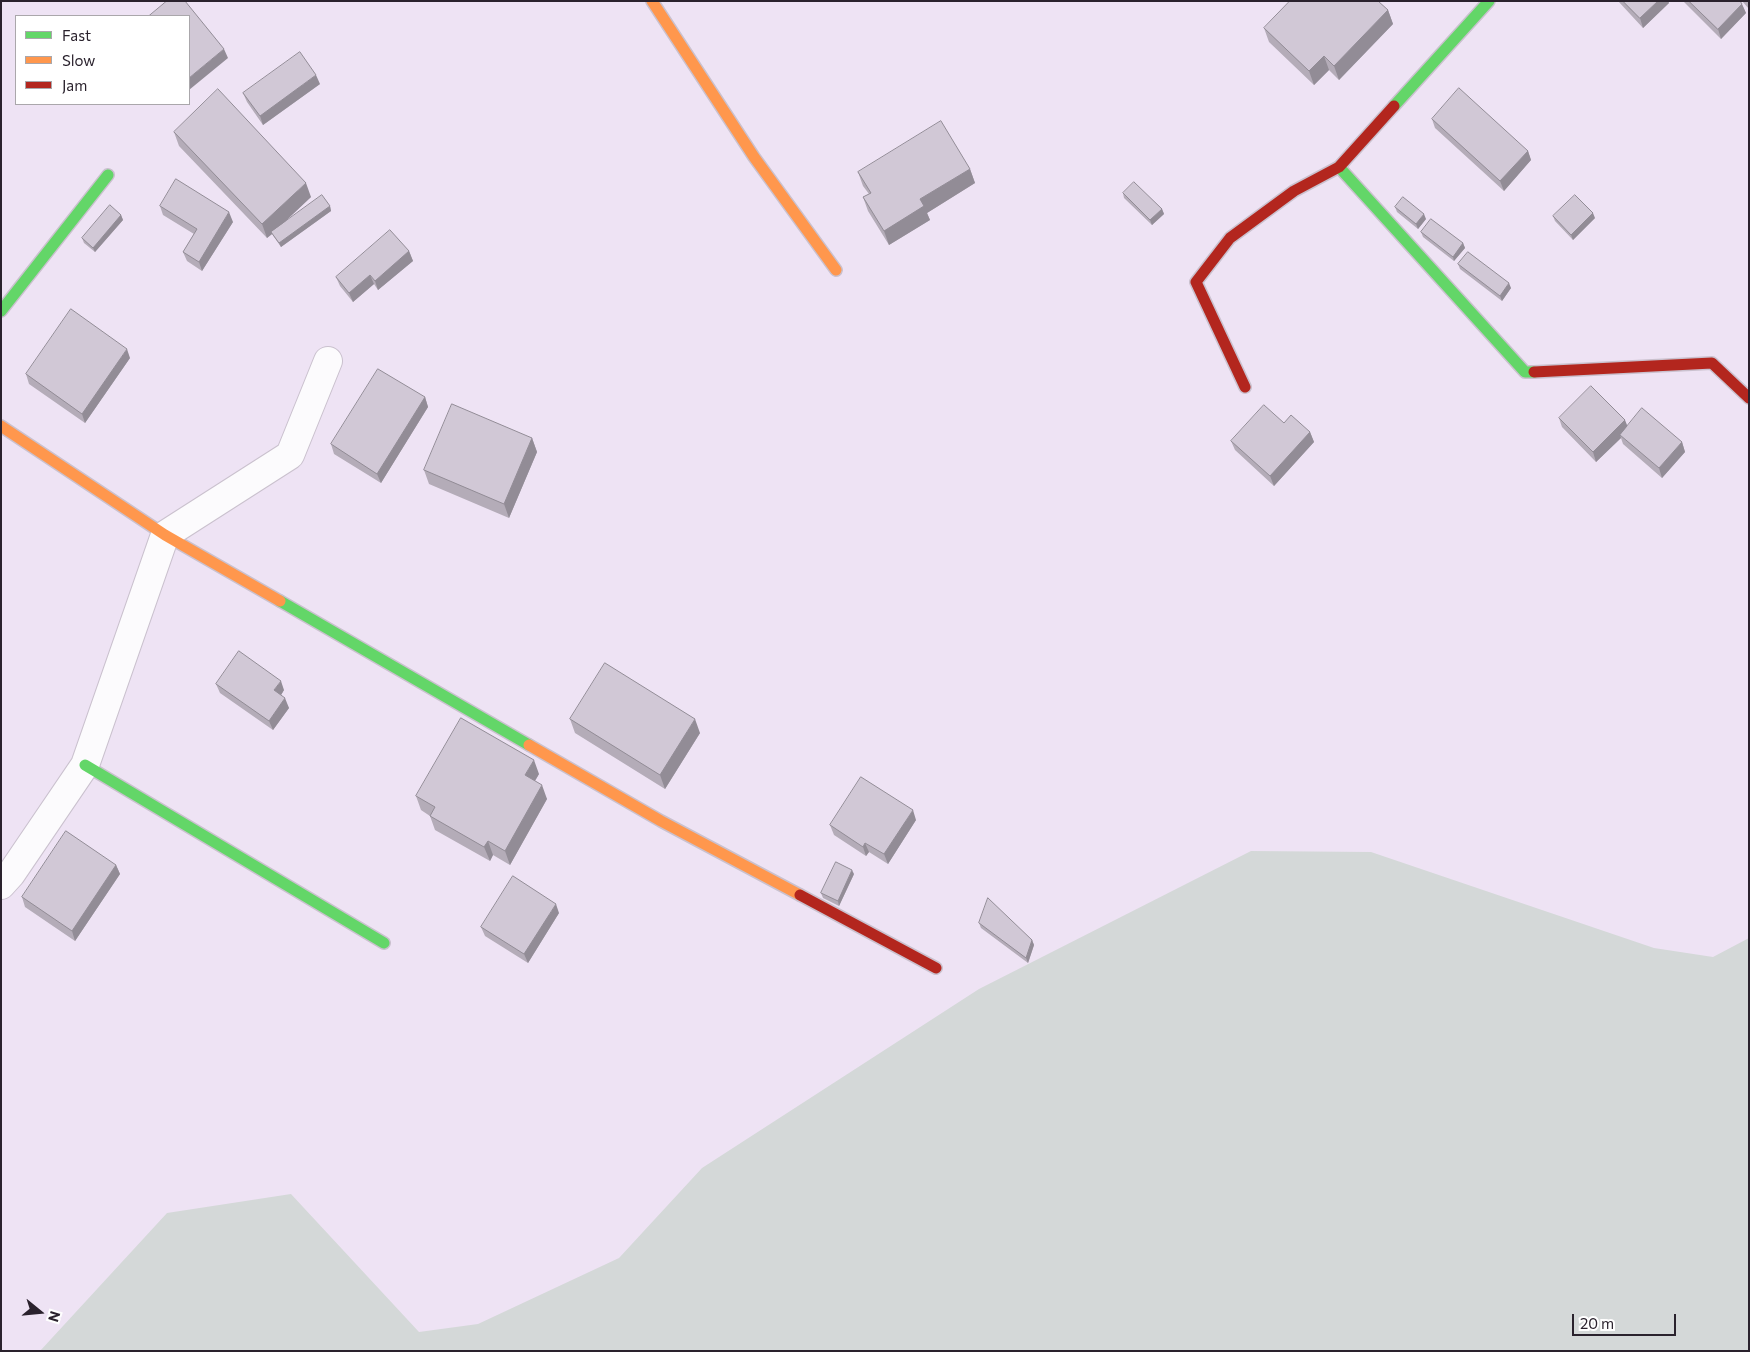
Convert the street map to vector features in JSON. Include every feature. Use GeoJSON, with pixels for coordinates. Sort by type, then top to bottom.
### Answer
{"type":"FeatureCollection","features":[{"type":"Feature","properties":{"kind":"street"},"geometry":{"type":"LineString","coordinates":[[652,1],[754,157],[836,270]]}},
{"type":"Feature","properties":{"kind":"street"},"geometry":{"type":"LineString","coordinates":[[1245,388],[1196,282],[1230,238],[1294,191],[1339,167],[1489,1]]}},
{"type":"Feature","properties":{"kind":"street"},"geometry":{"type":"LineString","coordinates":[[1339,167],[1525,372],[1712,363],[1749,398]]}},
{"type":"Feature","properties":{"kind":"street"},"geometry":{"type":"LineString","coordinates":[[1,311],[108,175]]}},
{"type":"Feature","properties":{"kind":"street"},"geometry":{"type":"LineString","coordinates":[[1,885],[11,874],[85,765],[165,536],[290,455],[328,361]]}},
{"type":"Feature","properties":{"kind":"street"},"geometry":{"type":"LineString","coordinates":[[1,426],[165,536],[661,821],[936,968]]}},
{"type":"Feature","properties":{"kind":"street"},"geometry":{"type":"LineString","coordinates":[[85,765],[384,943]]}},
{"type":"Feature","properties":{"kind":"shaded area"},"geometry":{"type":"Polygon","coordinates":[[[1251,851],[1371,852],[1654,948],[1713,957],[1749,938],[1749,1351],[40,1351],[167,1213],[291,1194],[419,1332],[478,1324],[619,1258],[702,1168],[979,989],[1251,851]]]}},
{"type":"Feature","properties":{"kind":"building"},"geometry":{"type":"Polygon","coordinates":[[[167,1],[185,1],[224,49],[190,77],[190,15],[150,15],[167,1]]]}},
{"type":"Feature","properties":{"kind":"building"},"geometry":{"type":"Polygon","coordinates":[[[1290,1],[1378,1],[1388,10],[1334,66],[1324,56],[1309,71],[1264,28],[1290,1]]]}},
{"type":"Feature","properties":{"kind":"building"},"geometry":{"type":"Polygon","coordinates":[[[1623,1],[1658,1],[1640,18],[1623,1]]]}},
{"type":"Feature","properties":{"kind":"building"},"geometry":{"type":"Polygon","coordinates":[[[1689,1],[1740,1],[1742,4],[1718,29],[1689,1]]]}},
{"type":"Feature","properties":{"kind":"building"},"geometry":{"type":"Polygon","coordinates":[[[300,52],[316,75],[260,116],[243,93],[300,52]]]}},
{"type":"Feature","properties":{"kind":"building"},"geometry":{"type":"Polygon","coordinates":[[[1459,88],[1528,151],[1500,181],[1432,119],[1459,88]]]}},
{"type":"Feature","properties":{"kind":"building"},"geometry":{"type":"Polygon","coordinates":[[[218,89],[306,183],[262,224],[174,132],[218,89]]]}},
{"type":"Feature","properties":{"kind":"building"},"geometry":{"type":"Polygon","coordinates":[[[941,121],[970,169],[920,199],[924,206],[884,231],[863,197],[871,193],[858,172],[941,121]]]}},
{"type":"Feature","properties":{"kind":"building"},"geometry":{"type":"Polygon","coordinates":[[[176,179],[229,212],[199,262],[183,252],[197,229],[160,206],[176,179]]]}},
{"type":"Feature","properties":{"kind":"building"},"geometry":{"type":"Polygon","coordinates":[[[1134,182],[1162,209],[1150,220],[1123,193],[1134,182]]]}},
{"type":"Feature","properties":{"kind":"building"},"geometry":{"type":"Polygon","coordinates":[[[322,195],[330,206],[279,243],[271,232],[322,195]]]}},
{"type":"Feature","properties":{"kind":"building"},"geometry":{"type":"Polygon","coordinates":[[[1575,195],[1593,213],[1571,235],[1553,216],[1575,195]]]}},
{"type":"Feature","properties":{"kind":"building"},"geometry":{"type":"Polygon","coordinates":[[[1403,197],[1424,214],[1416,224],[1395,207],[1403,197]]]}},
{"type":"Feature","properties":{"kind":"building"},"geometry":{"type":"Polygon","coordinates":[[[110,205],[121,215],[93,248],[82,238],[110,205]]]}},
{"type":"Feature","properties":{"kind":"building"},"geometry":{"type":"Polygon","coordinates":[[[1431,219],[1463,243],[1453,257],[1421,232],[1431,219]]]}},
{"type":"Feature","properties":{"kind":"building"},"geometry":{"type":"Polygon","coordinates":[[[390,230],[409,251],[375,281],[370,275],[349,293],[336,277],[390,230]]]}},
{"type":"Feature","properties":{"kind":"building"},"geometry":{"type":"Polygon","coordinates":[[[1468,252],[1509,283],[1500,296],[1458,264],[1468,252]]]}},
{"type":"Feature","properties":{"kind":"building"},"geometry":{"type":"Polygon","coordinates":[[[71,309],[127,349],[82,414],[26,374],[71,309]]]}},
{"type":"Feature","properties":{"kind":"building"},"geometry":{"type":"Polygon","coordinates":[[[378,369],[425,397],[377,474],[331,444],[378,369]]]}},
{"type":"Feature","properties":{"kind":"building"},"geometry":{"type":"Polygon","coordinates":[[[1591,386],[1625,420],[1593,452],[1559,418],[1591,386]]]}},
{"type":"Feature","properties":{"kind":"building"},"geometry":{"type":"Polygon","coordinates":[[[452,404],[532,438],[504,504],[424,470],[452,404]]]}},
{"type":"Feature","properties":{"kind":"building"},"geometry":{"type":"Polygon","coordinates":[[[1264,405],[1284,423],[1291,415],[1310,432],[1270,476],[1231,441],[1264,405]]]}},
{"type":"Feature","properties":{"kind":"building"},"geometry":{"type":"Polygon","coordinates":[[[1642,408],[1682,442],[1659,468],[1620,435],[1642,408]]]}},
{"type":"Feature","properties":{"kind":"building"},"geometry":{"type":"Polygon","coordinates":[[[239,651],[281,681],[274,690],[285,698],[269,721],[216,684],[239,651]]]}},
{"type":"Feature","properties":{"kind":"building"},"geometry":{"type":"Polygon","coordinates":[[[605,663],[695,719],[660,775],[570,719],[605,663]]]}},
{"type":"Feature","properties":{"kind":"building"},"geometry":{"type":"Polygon","coordinates":[[[461,718],[534,760],[525,775],[542,785],[505,851],[488,841],[484,847],[430,816],[435,807],[416,796],[461,718]]]}},
{"type":"Feature","properties":{"kind":"building"},"geometry":{"type":"Polygon","coordinates":[[[861,777],[913,810],[884,854],[865,843],[863,847],[830,825],[861,777]]]}},
{"type":"Feature","properties":{"kind":"building"},"geometry":{"type":"Polygon","coordinates":[[[66,831],[116,865],[72,931],[22,897],[66,831]]]}},
{"type":"Feature","properties":{"kind":"building"},"geometry":{"type":"Polygon","coordinates":[[[836,862],[852,870],[838,901],[821,893],[836,862]]]}},
{"type":"Feature","properties":{"kind":"building"},"geometry":{"type":"Polygon","coordinates":[[[513,876],[556,904],[524,954],[481,927],[513,876]]]}},
{"type":"Feature","properties":{"kind":"building"},"geometry":{"type":"Polygon","coordinates":[[[988,898],[1032,940],[1026,958],[979,923],[988,898]]]}},
{"type":"Feature","properties":{"kind":"traffic: fast"},"geometry":{"type":"LineString","coordinates":[[1394,106],[1489,1]]}},
{"type":"Feature","properties":{"kind":"traffic: fast"},"geometry":{"type":"LineString","coordinates":[[1339,167],[1525,372],[1534,372]]}},
{"type":"Feature","properties":{"kind":"traffic: fast"},"geometry":{"type":"LineString","coordinates":[[1,311],[108,175]]}},
{"type":"Feature","properties":{"kind":"traffic: fast"},"geometry":{"type":"LineString","coordinates":[[280,601],[529,745]]}},
{"type":"Feature","properties":{"kind":"traffic: fast"},"geometry":{"type":"LineString","coordinates":[[85,765],[384,943]]}},
{"type":"Feature","properties":{"kind":"traffic: slow"},"geometry":{"type":"LineString","coordinates":[[652,1],[754,157],[836,270]]}},
{"type":"Feature","properties":{"kind":"traffic: slow"},"geometry":{"type":"LineString","coordinates":[[1,426],[165,535],[280,601]]}},
{"type":"Feature","properties":{"kind":"traffic: slow"},"geometry":{"type":"LineString","coordinates":[[529,745],[661,821],[800,895]]}},
{"type":"Feature","properties":{"kind":"traffic: jam"},"geometry":{"type":"LineString","coordinates":[[1245,387],[1196,282],[1230,238],[1294,191],[1339,167],[1394,106]]}},
{"type":"Feature","properties":{"kind":"traffic: jam"},"geometry":{"type":"LineString","coordinates":[[1534,372],[1712,363],[1749,398]]}},
{"type":"Feature","properties":{"kind":"traffic: jam"},"geometry":{"type":"LineString","coordinates":[[800,895],[936,968]]}}]}
